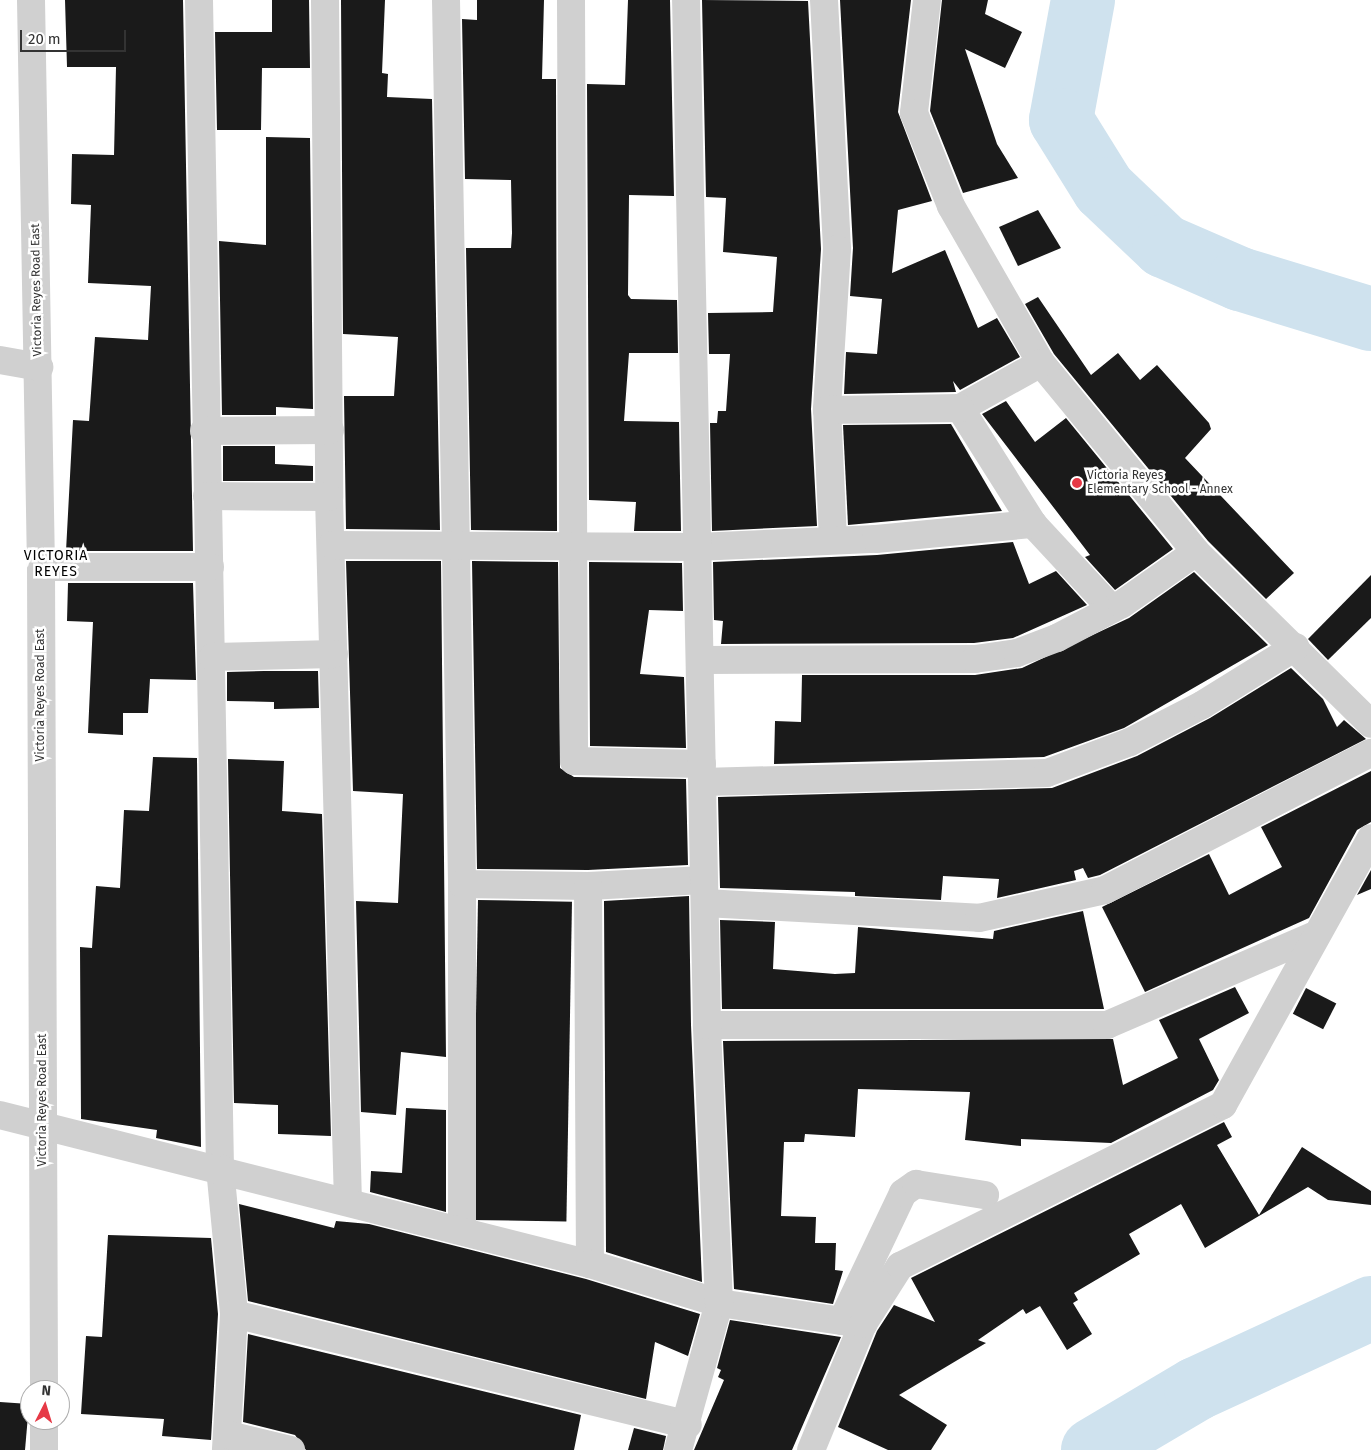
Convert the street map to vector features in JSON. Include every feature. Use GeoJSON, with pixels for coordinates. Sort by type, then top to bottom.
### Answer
{"type":"FeatureCollection","features":[{"type":"Feature","properties":{"kind":"street","name":"Victoria Reyes Road East"},"geometry":{"type":"LineString","coordinates":[[30,0],[39,367],[44,1380]]}},
{"type":"Feature","properties":{"kind":"street"},"geometry":{"type":"LineString","coordinates":[[199,0],[204,431],[213,658],[220,1168],[234,1314],[227,1442],[291,1450]]}},
{"type":"Feature","properties":{"kind":"street"},"geometry":{"type":"LineString","coordinates":[[325,0],[330,430],[329,497],[332,545],[348,1202]]}},
{"type":"Feature","properties":{"kind":"street"},"geometry":{"type":"LineString","coordinates":[[446,0],[462,884],[462,1231]]}},
{"type":"Feature","properties":{"kind":"street"},"geometry":{"type":"LineString","coordinates":[[571,0],[576,546],[574,761],[702,773],[1047,774],[1130,742],[1202,705],[1295,647]]}},
{"type":"Feature","properties":{"kind":"street"},"geometry":{"type":"LineString","coordinates":[[678,1450],[688,1425],[719,1303],[707,1025],[686,0]]}},
{"type":"Feature","properties":{"kind":"street"},"geometry":{"type":"LineString","coordinates":[[824,0],[837,248],[827,410],[833,540]]}},
{"type":"Feature","properties":{"kind":"street"},"geometry":{"type":"LineString","coordinates":[[927,0],[914,113],[951,206],[1041,363],[1196,552],[1295,647],[1371,724]]}},
{"type":"Feature","properties":{"kind":"street"},"geometry":{"type":"LineString","coordinates":[[0,360],[39,367]]}},
{"type":"Feature","properties":{"kind":"street"},"geometry":{"type":"LineString","coordinates":[[827,410],[960,408],[1041,363]]}},
{"type":"Feature","properties":{"kind":"street"},"geometry":{"type":"LineString","coordinates":[[960,408],[1033,524],[1112,609]]}},
{"type":"Feature","properties":{"kind":"street"},"geometry":{"type":"LineString","coordinates":[[204,431],[330,430]]}},
{"type":"Feature","properties":{"kind":"street"},"geometry":{"type":"LineString","coordinates":[[207,496],[329,497]]}},
{"type":"Feature","properties":{"kind":"street"},"geometry":{"type":"LineString","coordinates":[[332,545],[698,547],[833,540],[1033,524]]}},
{"type":"Feature","properties":{"kind":"street"},"geometry":{"type":"LineString","coordinates":[[700,660],[976,659],[1025,650],[1112,609],[1196,552]]}},
{"type":"Feature","properties":{"kind":"street"},"geometry":{"type":"LineString","coordinates":[[41,567],[210,567]]}},
{"type":"Feature","properties":{"kind":"street"},"geometry":{"type":"LineString","coordinates":[[213,658],[334,654]]}},
{"type":"Feature","properties":{"kind":"street"},"geometry":{"type":"LineString","coordinates":[[462,884],[588,886],[704,891],[979,918],[1104,890],[1371,753]]}},
{"type":"Feature","properties":{"kind":"street"},"geometry":{"type":"LineString","coordinates":[[853,1323],[900,1266],[1223,1105],[1313,936],[1371,838]]}},
{"type":"Feature","properties":{"kind":"street"},"geometry":{"type":"LineString","coordinates":[[588,886],[590,1264]]}},
{"type":"Feature","properties":{"kind":"street"},"geometry":{"type":"LineString","coordinates":[[707,1025],[1106,1025],[1313,936]]}},
{"type":"Feature","properties":{"kind":"street"},"geometry":{"type":"LineString","coordinates":[[0,1115],[220,1168],[590,1264],[719,1303],[853,1323]]}},
{"type":"Feature","properties":{"kind":"street"},"geometry":{"type":"LineString","coordinates":[[811,1450],[853,1323],[903,1193],[916,1184],[985,1195]]}},
{"type":"Feature","properties":{"kind":"street"},"geometry":{"type":"LineString","coordinates":[[234,1314],[688,1425]]}},
{"type":"Feature","properties":{"kind":"street"},"geometry":{"type":"LineString","coordinates":[[44,1430],[44,1450]]}},
{"type":"Feature","properties":{"kind":"building"},"geometry":{"type":"Polygon","coordinates":[[[65,0],[183,0],[193,551],[66,551],[73,420],[89,421],[95,337],[148,340],[151,286],[88,283],[91,205],[71,204],[72,154],[114,155],[116,67],[67,67],[65,0]]]}},
{"type":"Feature","properties":{"kind":"building"},"geometry":{"type":"Polygon","coordinates":[[[272,0],[309,0],[310,68],[262,68],[261,130],[217,130],[215,32],[272,32],[272,0]]]}},
{"type":"Feature","properties":{"kind":"building"},"geometry":{"type":"Polygon","coordinates":[[[341,0],[385,0],[382,73],[388,74],[387,97],[432,99],[440,530],[346,529],[344,396],[394,396],[398,337],[343,334],[341,0]]]}},
{"type":"Feature","properties":{"kind":"building"},"geometry":{"type":"Polygon","coordinates":[[[477,0],[544,0],[542,79],[556,79],[557,531],[471,530],[466,248],[511,248],[512,233],[511,180],[465,179],[462,19],[477,20],[477,0]]]}},
{"type":"Feature","properties":{"kind":"building"},"geometry":{"type":"Polygon","coordinates":[[[628,0],[670,0],[674,196],[629,195],[628,295],[631,299],[677,300],[678,353],[629,353],[624,421],[679,422],[681,531],[634,531],[636,502],[589,500],[587,84],[625,85],[628,0]]]}},
{"type":"Feature","properties":{"kind":"building"},"geometry":{"type":"Polygon","coordinates":[[[702,0],[808,1],[821,249],[811,409],[817,526],[712,531],[710,423],[717,423],[718,411],[726,411],[730,354],[709,354],[708,313],[773,312],[777,257],[723,252],[726,198],[706,197],[702,0]]]}},
{"type":"Feature","properties":{"kind":"building"},"geometry":{"type":"Polygon","coordinates":[[[840,0],[911,0],[898,112],[932,201],[898,210],[892,273],[945,250],[978,328],[997,318],[1020,357],[960,390],[953,381],[956,392],[844,394],[846,352],[877,354],[882,299],[850,296],[853,248],[840,0]]]}},
{"type":"Feature","properties":{"kind":"building"},"geometry":{"type":"Polygon","coordinates":[[[942,0],[988,0],[985,14],[1022,32],[1005,68],[965,49],[997,144],[1018,178],[963,193],[930,111],[942,0]]]}},
{"type":"Feature","properties":{"kind":"building"},"geometry":{"type":"Polygon","coordinates":[[[266,137],[310,138],[313,409],[276,407],[276,415],[222,415],[219,241],[266,245],[266,137]]]}},
{"type":"Feature","properties":{"kind":"building"},"geometry":{"type":"Polygon","coordinates":[[[1038,210],[1061,248],[1018,266],[999,227],[1038,210]]]}},
{"type":"Feature","properties":{"kind":"building"},"geometry":{"type":"Polygon","coordinates":[[[1038,297],[1091,375],[1118,353],[1140,380],[1157,365],[1209,423],[1211,429],[1185,458],[1294,573],[1266,599],[1208,541],[1054,354],[1025,304],[1038,297]]]}},
{"type":"Feature","properties":{"kind":"building","name":"Victoria Reyes Elementary School - Annex"},"geometry":{"type":"Polygon","coordinates":[[[1006,401],[1035,442],[1066,418],[1173,549],[1115,590],[1085,557],[1090,555],[982,414],[1006,401]]]}},
{"type":"Feature","properties":{"kind":"building"},"geometry":{"type":"Polygon","coordinates":[[[951,424],[1002,511],[848,525],[843,425],[951,424]]]}},
{"type":"Feature","properties":{"kind":"building"},"geometry":{"type":"Polygon","coordinates":[[[223,446],[275,446],[275,464],[313,466],[313,481],[223,481],[223,446]]]}},
{"type":"Feature","properties":{"kind":"building"},"geometry":{"type":"Polygon","coordinates":[[[1013,542],[1029,584],[1056,571],[1087,605],[1013,638],[974,643],[721,644],[723,621],[714,620],[713,562],[877,555],[1013,542]]]}},
{"type":"Feature","properties":{"kind":"building"},"geometry":{"type":"Polygon","coordinates":[[[346,561],[441,561],[446,1057],[401,1052],[396,1115],[361,1112],[356,901],[398,903],[403,794],[353,791],[346,561]]]}},
{"type":"Feature","properties":{"kind":"building"},"geometry":{"type":"Polygon","coordinates":[[[472,561],[558,562],[560,768],[574,777],[686,779],[688,865],[588,870],[477,869],[472,561]]]}},
{"type":"Feature","properties":{"kind":"building"},"geometry":{"type":"Polygon","coordinates":[[[589,562],[682,563],[683,611],[649,610],[640,674],[684,677],[686,748],[590,746],[589,562]]]}},
{"type":"Feature","properties":{"kind":"building"},"geometry":{"type":"Polygon","coordinates":[[[1194,572],[1268,645],[1124,728],[1044,757],[774,764],[775,721],[801,722],[802,675],[975,675],[1022,668],[1129,618],[1194,572]]]}},
{"type":"Feature","properties":{"kind":"building"},"geometry":{"type":"Polygon","coordinates":[[[1371,575],[1371,618],[1328,660],[1308,639],[1371,575]]]}},
{"type":"Feature","properties":{"kind":"building"},"geometry":{"type":"Polygon","coordinates":[[[68,583],[193,583],[196,680],[150,679],[148,713],[123,713],[123,735],[88,733],[93,622],[67,621],[68,583]]]}},
{"type":"Feature","properties":{"kind":"building"},"geometry":{"type":"Polygon","coordinates":[[[1291,668],[1323,699],[1337,727],[1344,720],[1366,739],[1100,875],[1088,878],[1083,868],[1074,871],[1076,880],[997,898],[999,879],[943,876],[941,900],[855,896],[855,892],[720,888],[718,797],[1052,788],[1137,756],[1210,718],[1291,668]]]}},
{"type":"Feature","properties":{"kind":"building"},"geometry":{"type":"Polygon","coordinates":[[[318,671],[319,708],[274,709],[274,702],[227,701],[227,672],[318,671]]]}},
{"type":"Feature","properties":{"kind":"building"},"geometry":{"type":"Polygon","coordinates":[[[153,757],[197,758],[201,1147],[156,1138],[157,1130],[81,1119],[80,947],[92,948],[96,886],[120,888],[124,810],[149,811],[153,757]]]}},
{"type":"Feature","properties":{"kind":"building"},"geometry":{"type":"Polygon","coordinates":[[[228,759],[284,761],[282,811],[322,814],[331,1136],[278,1134],[278,1105],[234,1103],[228,759]]]}},
{"type":"Feature","properties":{"kind":"building"},"geometry":{"type":"Polygon","coordinates":[[[1371,771],[1371,822],[1357,830],[1309,918],[1145,992],[1102,907],[1209,854],[1229,895],[1282,867],[1261,827],[1371,771]]]}},
{"type":"Feature","properties":{"kind":"building"},"geometry":{"type":"Polygon","coordinates":[[[1371,870],[1371,889],[1357,895],[1371,870]]]}},
{"type":"Feature","properties":{"kind":"building"},"geometry":{"type":"Polygon","coordinates":[[[689,896],[691,1025],[702,1282],[606,1252],[604,901],[689,896]]]}},
{"type":"Feature","properties":{"kind":"building"},"geometry":{"type":"Polygon","coordinates":[[[478,900],[572,902],[566,1222],[472,1220],[478,900]]]}},
{"type":"Feature","properties":{"kind":"building"},"geometry":{"type":"Polygon","coordinates":[[[1083,911],[1104,1009],[722,1009],[720,920],[775,922],[773,969],[835,974],[855,973],[858,927],[993,939],[994,931],[1083,911]]]}},
{"type":"Feature","properties":{"kind":"building"},"geometry":{"type":"Polygon","coordinates":[[[1235,987],[1249,1013],[1199,1039],[1219,1080],[1213,1090],[1111,1143],[1021,1139],[1021,1146],[965,1140],[970,1092],[858,1089],[855,1137],[805,1134],[804,1142],[784,1142],[781,1216],[816,1217],[815,1243],[836,1243],[835,1270],[843,1271],[833,1304],[734,1289],[723,1041],[1113,1039],[1123,1085],[1178,1058],[1159,1020],[1235,987]]]}},
{"type":"Feature","properties":{"kind":"building"},"geometry":{"type":"Polygon","coordinates":[[[1306,988],[1336,1003],[1323,1029],[1293,1014],[1306,988]]]}},
{"type":"Feature","properties":{"kind":"building"},"geometry":{"type":"Polygon","coordinates":[[[406,1108],[446,1110],[446,1212],[370,1192],[371,1171],[402,1173],[406,1108]]]}},
{"type":"Feature","properties":{"kind":"building"},"geometry":{"type":"Polygon","coordinates":[[[1224,1122],[1232,1137],[1217,1145],[1259,1215],[1302,1147],[1371,1191],[1371,1205],[1328,1200],[1308,1187],[1205,1248],[1181,1204],[1129,1234],[1140,1254],[1074,1293],[1078,1300],[1073,1303],[1092,1334],[1067,1350],[1040,1306],[1026,1314],[1023,1309],[978,1340],[986,1343],[899,1395],[947,1425],[931,1450],[888,1450],[838,1427],[877,1331],[894,1305],[935,1322],[911,1278],[1224,1122]]]}},
{"type":"Feature","properties":{"kind":"building"},"geometry":{"type":"Polygon","coordinates":[[[239,1204],[334,1228],[336,1221],[369,1224],[586,1279],[700,1314],[688,1356],[655,1342],[646,1399],[248,1301],[239,1204]]]}},
{"type":"Feature","properties":{"kind":"building"},"geometry":{"type":"Polygon","coordinates":[[[108,1235],[211,1238],[218,1314],[211,1440],[162,1436],[164,1419],[81,1414],[86,1336],[102,1337],[108,1235]]]}},
{"type":"Feature","properties":{"kind":"building"},"geometry":{"type":"Polygon","coordinates":[[[730,1320],[841,1337],[792,1450],[694,1450],[724,1380],[718,1377],[721,1370],[717,1368],[730,1320]]]}},
{"type":"Feature","properties":{"kind":"building"},"geometry":{"type":"Polygon","coordinates":[[[248,1334],[581,1415],[574,1450],[306,1450],[295,1435],[243,1422],[248,1334]]]}},
{"type":"Feature","properties":{"kind":"building"},"geometry":{"type":"Polygon","coordinates":[[[0,1402],[20,1403],[20,1430],[27,1430],[25,1450],[0,1450],[0,1402]]]}},
{"type":"Feature","properties":{"kind":"building"},"geometry":{"type":"Polygon","coordinates":[[[634,1428],[666,1436],[663,1450],[628,1450],[634,1428]]]}},
{"type":"Feature","properties":{"kind":"waterway"},"geometry":{"type":"LineString","coordinates":[[1083,0],[1061,120],[1104,189],[1164,246],[1240,279],[1371,319]]}},
{"type":"Feature","properties":{"kind":"waterway"},"geometry":{"type":"LineString","coordinates":[[1093,1450],[1196,1389],[1371,1308]]}},
{"type":"Feature","properties":{"kind":"place","name":"Victoria Reyes Elementary School - Annex"},"geometry":{"type":"Point","coordinates":[1077,483]}},
{"type":"Feature","properties":{"kind":"district","name":"VICTORIA REYES"},"geometry":{"type":"Point","coordinates":[56,564]}}]}
